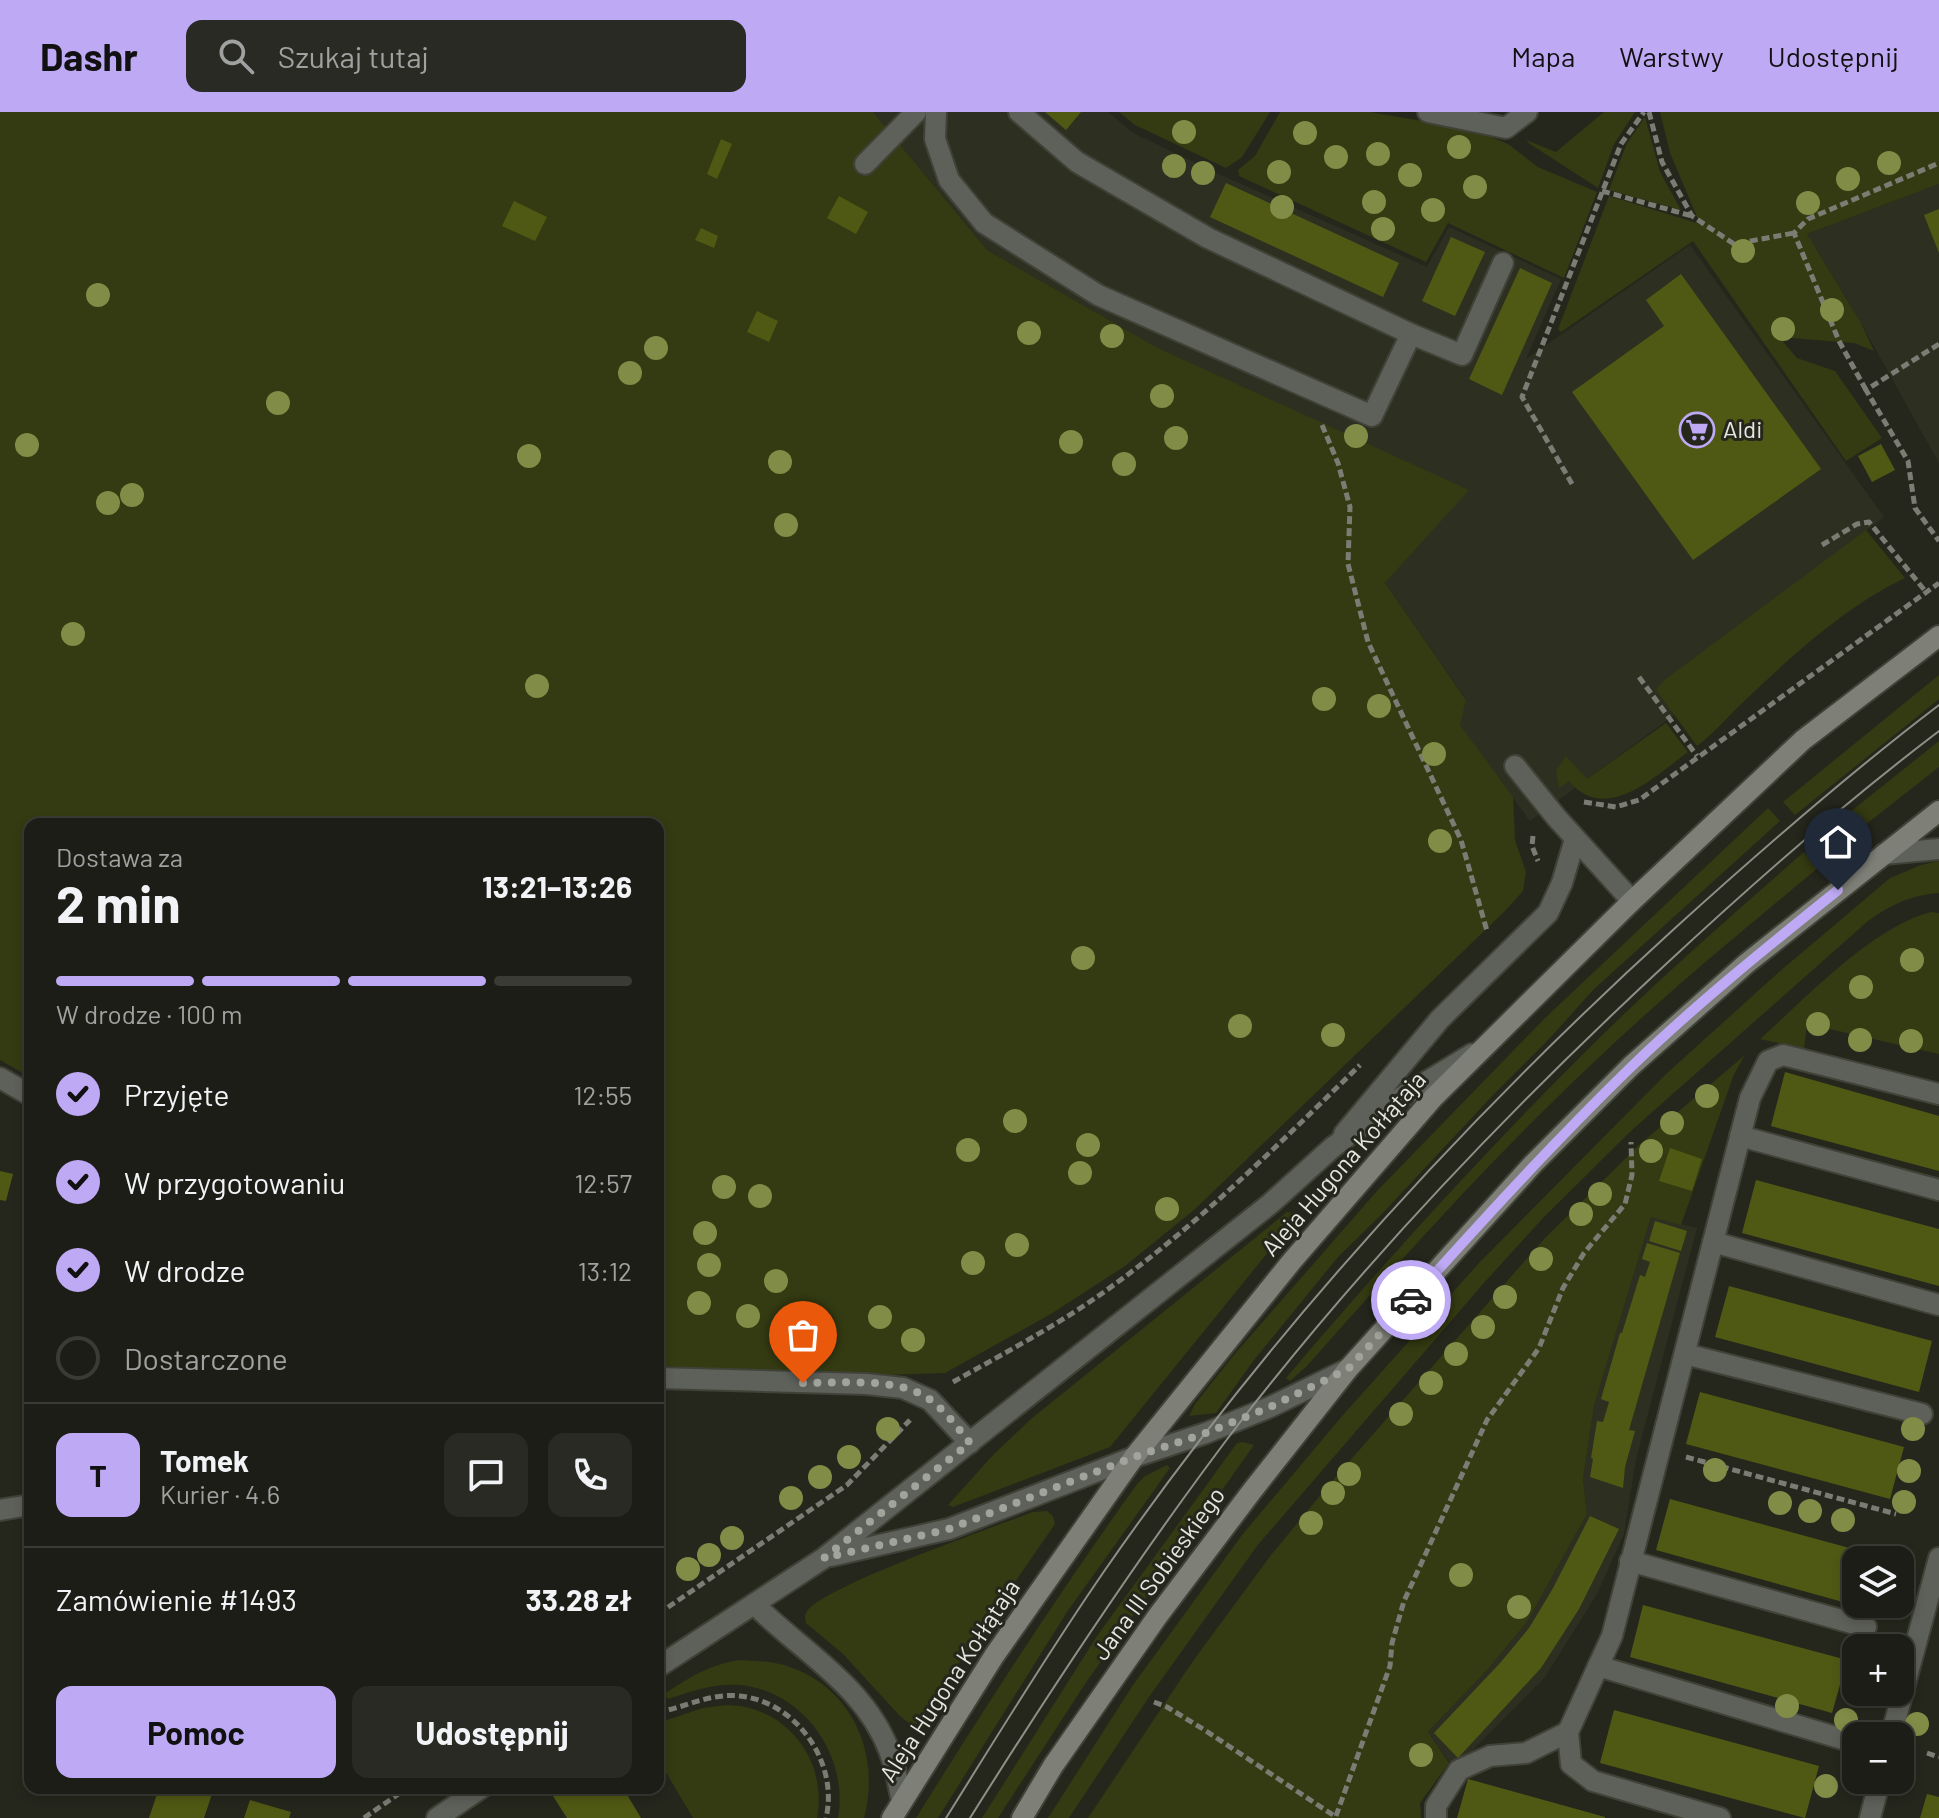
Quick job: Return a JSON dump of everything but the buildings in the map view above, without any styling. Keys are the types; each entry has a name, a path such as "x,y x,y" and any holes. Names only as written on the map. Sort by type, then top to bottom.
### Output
{"main road":[{"name":"Aleja Hugona Kołłątaja","path":"897,1810 994,1656 1134,1457 1292,1261 1433,1098 1632,901 1803,740 1939,636"},
{"path":"1348,1369 1533,1164 1631,1066 1747,963 1939,811"},
{"name":"Jana III Sobieskiego","path":"1022,1818 1053,1766 1157,1617 1348,1369"}],"street":[{"path":"865,164 916,112"},
{"path":"936,112 935,139 949,180 984,223 1098,295 1372,416 1411,334"},
{"path":"1019,112 1077,162 1208,238 1462,355 1503,263"},
{"path":"1428,112 1506,128 1527,112"},
{"path":"1515,766 1575,839 1632,901"},
{"path":"1333,1147 1440,1019 1548,913 1562,883 1575,839"},
{"path":"1884,854 1939,849"},
{"path":"664,1663 824,1558 1270,1204 1333,1147 1400,1098 1486,1045"},
{"path":"1720,1818 1593,1781 1571,1764 1568,1732 1612,1636 1750,1098 1768,1061 1783,1055 1939,1094"},
{"path":"0,1078 24,1092"},
{"path":"1740,1136 1939,1190"},
{"path":"1713,1242 1939,1305"},
{"path":"1685,1354 1922,1414"},
{"path":"824,1558 949,1529 1134,1457 1206,1433 1270,1407 1348,1369"},
{"path":"664,1378 866,1384 903,1388 930,1400 970,1443"},
{"path":"0,1510 24,1506"},
{"path":"1895,1722 1939,1558"},
{"path":"1630,1561 1866,1627"},
{"path":"754,1604 780,1630 844,1681 869,1711 890,1751 897,1810"},
{"path":"1598,1666 1842,1739"},
{"path":"1436,1818 1436,1806 1459,1770 1490,1756 1526,1753 1568,1732"},
{"path":"437,1818 472,1794"},
{"path":"1870,1818 1876,1794"}],"path":[{"path":"1572,484 1522,397 1621,144 1647,112"},
{"path":"1647,112 1662,162 1692,216"},
{"path":"1602,191 1692,216 1734,244 1794,233 1808,219 1939,163"},
{"path":"1794,233 1839,341 1908,461 1915,508 1939,541"},
{"path":"1866,390 1939,344"},
{"path":"1306,387 1338,463 1350,507 1348,564 1368,642 1461,840 1490,940"},
{"path":"1822,545 1857,524 1869,522 1926,592"},
{"path":"1575,804 1588,803 1609,808 1632,804 1939,583"},
{"path":"1639,677 1697,756"},
{"path":"1537,830 1532,843 1538,871"},
{"path":"945,1386 1076,1311 1141,1264 1210,1207 1370,1055"},
{"path":"1154,1702 1191,1722 1336,1817 1390,1666 1392,1643 1404,1601 1487,1420 1539,1348 1563,1288 1584,1253 1625,1204 1632,1175 1631,1142"},
{"path":"664,1610 847,1485 916,1413"},
{"path":"1658,1449 1896,1514"},
{"path":"664,1708 668,1710 708,1698 742,1696 779,1711 805,1733 821,1760 827,1780 826,1818"},
{"path":"1927,1753 1939,1757"},
{"path":"364,1818 398,1794"}],"shaded area":[{"path":"873,112 1108,112 1133,133 1427,267 1449,227 1561,279 1526,359 1690,245 1884,517 1663,686 1678,712 1530,821 1459,725 1466,699 1385,583 1468,490 1156,347 987,250"},
{"path":"1939,184 1939,463 1807,234"},
{"path":"1651,1217 1697,1228 1636,1459 1624,1534 1597,1594 1545,1677 1454,1769 1428,1732 1488,1669 1527,1622 1587,1514 1583,1479 1594,1406"}],"green space":[{"path":"0,112 873,112 987,250 1156,347 1469,490 1385,583 1466,700 1460,725 1513,797 1515,840 1526,872 1523,891 1194,1210 1125,1266 1051,1314 945,1373 732,1372 664,1366 664,818 24,818 24,1074 0,1060"},
{"path":"1119,112 1270,112 1242,157 1226,168 1135,125"},
{"path":"1280,112 1370,112 1474,130 1508,144 1538,167 1597,192 1564,278 1448,223 1426,262 1239,176 1238,170 1255,156"},
{"path":"1604,112 1635,112 1614,144 1598,188 1526,140 1556,152"},
{"path":"1660,112 1939,112 1939,184 1807,234 1861,323 1874,351 1854,343 1779,337 1797,358 1835,371 1882,438 1846,461 1693,241 1561,332 1558,329 1609,196 1700,224 1670,153"},
{"path":"1645,117 1660,172 1681,210 1609,190 1627,143"},
{"path":"1866,530 1905,578 1838,619 1776,671 1697,746 1656,690 1663,681"},
{"path":"1939,675 1939,699 1795,815 1783,802"},
{"path":"1666,723 1688,752 1646,783 1630,792 1599,798 1583,793 1569,781 1559,788 1556,771 1566,756 1587,779"},
{"path":"1939,741 1939,767 1823,858 1810,844"},
{"path":"1768,808 1780,821 1593,990 1338,1257 1254,1360 1216,1413 1189,1416 1233,1356 1377,1191 1545,1018"},
{"path":"1804,852 1818,868 1592,1064 1482,1174 1307,1366 1290,1381 1286,1378 1430,1214 1543,1095 1663,978"},
{"path":"1939,861 1939,893 1901,902 1868,921 1632,1130 1544,1217 1257,1546 1149,1697 1069,1818 1048,1818 1133,1685 1242,1535 1343,1415 1479,1263 1666,1074 1779,972 1890,878"},
{"path":"1931,912 1939,913 1939,1054 1807,1024 1804,1049 1760,1039 1863,948 1886,932"},
{"path":"1745,1055 1734,1074 1681,1225 1651,1217 1594,1406 1583,1479 1587,1514 1527,1622 1488,1669 1428,1732 1449,1763 1420,1803 1421,1818 1088,1818 1193,1661 1271,1555 1333,1480 1544,1239 1639,1145"},
{"path":"1287,1212 1293,1213 1295,1219 1110,1447 953,1507 948,1505 1031,1419"},
{"path":"1237,1443 1254,1445 1087,1681 998,1818 982,1818 1097,1636"},
{"path":"1167,1465 1170,1468 1067,1612 938,1818 916,1818 1024,1649 1137,1484 1145,1476"},
{"path":"1047,1511 1053,1516 1055,1524 917,1724 909,1723 900,1716 843,1654 806,1623 807,1611 844,1587 984,1530 1033,1512"},
{"path":"740,1660 772,1662 790,1667 812,1677 831,1691 846,1708 865,1748 868,1794 864,1818 838,1818 840,1795 829,1751 802,1714 784,1700 763,1690 740,1685 712,1686 668,1699 664,1694 709,1668"},
{"path":"727,1705 748,1708 768,1715 784,1726 809,1757 816,1776 819,1797 817,1818 693,1818 664,1769 664,1721 703,1708"}],"tram line":[{"path":"946,1818 1064,1631 1168,1483 1233,1398 1372,1233 1519,1077 1674,929 1804,814 1939,705"},
{"path":"970,1818 1102,1614 1207,1466 1292,1357 1393,1239 1553,1072 1665,965 1799,845 1939,731"}],"way so far":[{"path":"803,1383 886,1385 913,1390 930,1400 970,1443 824,1558 949,1529 1270,1407 1348,1369 1411,1300"}],"place":[{"name":"Aldi","path":"1697,430"}],"route":[{"path":"1411,1300 1533,1164 1631,1066 1747,963 1838,890"}]}
